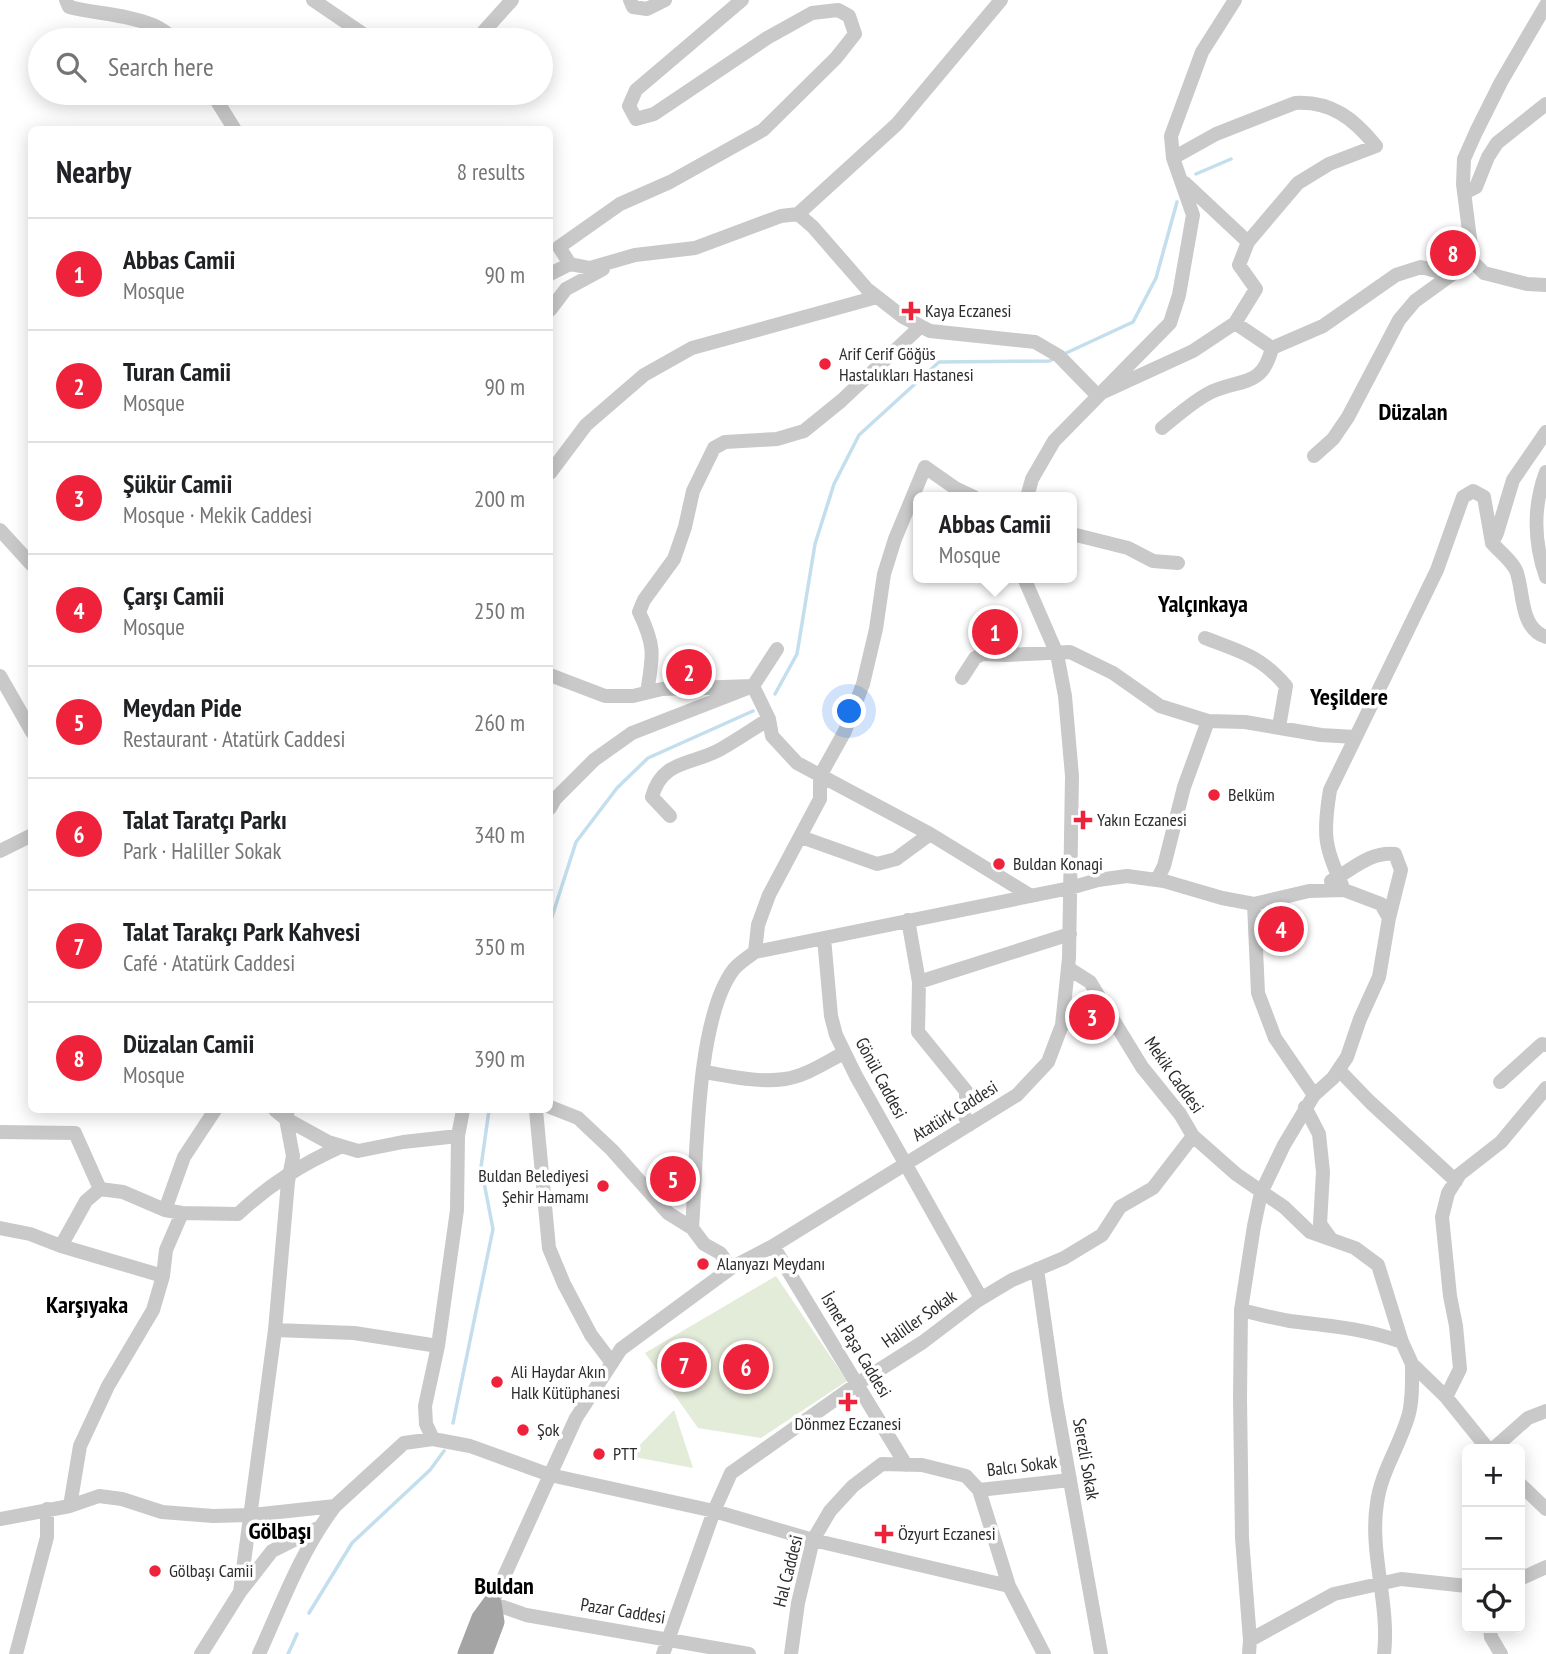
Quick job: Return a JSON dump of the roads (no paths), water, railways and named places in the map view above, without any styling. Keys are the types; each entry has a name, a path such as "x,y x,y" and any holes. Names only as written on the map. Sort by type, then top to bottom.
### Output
{"main road":[{"path":"467,1654 481,1618 492,1603"},
{"path":"483,1654 495,1622 492,1603"}],"street":[{"path":"66,0 69,7 124,17 158,28"},
{"path":"313,0 354,28"},
{"path":"487,28 512,0"},
{"path":"630,0 633,7 647,9 665,0"},
{"path":"570,264 559,247 620,204 670,183 763,130 836,58 855,34 849,16 838,10 812,13 767,38 654,114 636,118 629,106 636,90 742,0"},
{"path":"553,272 570,264 590,268 635,255 695,248 781,216 798,214 897,124 1001,0"},
{"path":"1028,492 1032,479 1054,441 1170,323 1179,295 1194,215 1173,158 1171,136 1202,52 1234,0"},
{"path":"1546,5 1501,82 1464,159 1464,193 1473,262 1484,273 1527,284 1546,285"},
{"path":"1097,395 1193,351 1235,323 1256,289 1239,265 1248,242 1298,183 1329,164 1376,146 1351,118 1333,109 1307,102 1295,103 1216,134 1173,158"},
{"path":"1464,193 1476,187 1497,143 1546,104"},
{"path":"219,105 233,126"},
{"path":"1181,180 1248,242"},
{"path":"798,214 813,227 867,289 903,317 930,331 1035,342 1059,356 1097,395"},
{"path":"553,306 566,289 622,259"},
{"path":"1314,456 1333,439 1348,417 1399,320 1415,301 1473,262"},
{"path":"1272,348 1323,326 1396,275 1420,267 1451,275"},
{"path":"553,469 586,425 644,375 692,348 877,297"},
{"path":"1235,323 1272,348"},
{"path":"647,692 653,654 651,636 639,612 644,600 674,559 693,491 714,448 725,442 777,439 804,431 841,401 921,326"},
{"path":"1162,428 1212,391 1251,379 1263,372 1268,365 1272,348"},
{"path":"1492,543 1513,480 1546,432"},
{"path":"915,492 925,467 963,492"},
{"path":"1546,472 1540,487 1535,522 1546,577"},
{"path":"1389,918 1381,904 1341,884 1326,849 1324,825 1330,790 1437,570 1463,497 1473,491 1484,497 1492,543 1517,570 1526,618 1541,636 1546,637"},
{"path":"755,952 758,925 769,895 820,799 820,776 845,731 863,684 876,629 884,574 913,496"},
{"path":"0,530 28,561"},
{"path":"1077,535 1128,548 1153,561 1178,563"},
{"name":"Atatürk Caddesi","path":"492,1603 576,1418 621,1349 731,1268 774,1246 1017,1095 1048,1062 1062,1025 1068,968 1072,776 1065,696 1057,654 1026,583"},
{"path":"1205,638 1253,657 1271,668 1279,677 1286,686 1279,727"},
{"path":"553,803 594,760 632,733 753,686 777,649"},
{"path":"962,678 975,657 982,654 1070,652 1114,673 1160,706 1208,721 1245,722 1321,735 1355,737"},
{"path":"0,676 28,725"},
{"path":"553,676 605,696 633,696 662,689 753,686"},
{"path":"753,686 769,719 772,736 797,763 930,834 1031,896"},
{"path":"670,816 652,797 656,782 677,764 719,751 769,719"},
{"path":"1157,880 1164,866 1184,787 1208,721"},
{"path":"801,837 877,864 896,859 930,834"},
{"path":"0,852 28,837"},
{"path":"692,1228 708,1031 734,968 755,952 1031,896 1070,893 1098,880 1127,876 1157,880 1254,904 1341,884 1358,864 1383,853 1395,854 1401,870 1379,977 1360,1018 1347,1057 1339,1070 1310,1101 1261,1193 1241,1310 1242,1538 1250,1647 1334,1594 1401,1579 1462,1585"},
{"path":"1254,904 1258,993 1275,1038 1310,1101 1319,1135 1323,1172 1320,1224 1332,1240"},
{"path":"908,920 919,982 918,1031 967,1091 961,1109 969,1125"},
{"path":"919,982 1070,934"},
{"name":"Gönül Caddesi","path":"824,937 831,1016 836,1035 981,1298"},
{"name":"Mekik Caddesi","path":"1068,968 1090,982 1143,1067 1180,1114 1193,1136 1261,1193 1284,1207 1310,1232 1355,1248 1378,1265 1402,1342 1412,1364"},
{"path":"1500,1082 1528,1055 1542,1044 1546,1045"},
{"path":"704,1072 758,1080 786,1079 844,1053"},
{"path":"1339,1070 1456,1181"},
{"path":"1446,1397 1460,1369 1442,1217 1448,1193 1460,1174 1501,1142 1546,1088"},
{"path":"553,1108 578,1118 612,1150 668,1213 692,1228 704,1244 720,1253 731,1268"},
{"path":"165,1210 184,1157 213,1113"},
{"path":"283,1113 328,1142 358,1151 403,1142 458,1136"},
{"path":"240,1592 275,1331 293,1156 283,1113"},
{"path":"433,1439 426,1424 425,1406 438,1346 457,1210 458,1136 462,1113"},
{"path":"536,1113 549,1248 564,1284 591,1335 612,1363"},
{"path":"0,1132 75,1133 100,1189"},
{"name":"Haliller Sokak","path":"663,1654 714,1511 731,1473 857,1384 923,1342 981,1298 1012,1280 1064,1258 1102,1235 1120,1207 1153,1188 1193,1136"},
{"path":"61,1246 86,1201 100,1189 123,1192 165,1210 238,1214 265,1189 308,1162 342,1146"},
{"path":"69,1506 80,1446 107,1386 153,1310 163,1276 166,1250 182,1213"},
{"path":"0,1228 30,1234 61,1246 163,1276"},
{"name":"İsmet Paşa Caddesi","path":"774,1246 906,1465"},
{"name":"Serezli Sokak","path":"1037,1269 1101,1654"},
{"path":"1241,1310 1289,1321 1332,1324 1402,1342"},
{"path":"275,1331 354,1333 438,1346"},
{"path":"1412,1364 1446,1397 1486,1444"},
{"path":"1384,1654 1382,1583 1376,1542 1377,1505 1383,1476 1409,1414 1412,1364"},
{"path":"1496,1444 1528,1418 1546,1411"},
{"path":"259,1654 293,1576 318,1528 335,1506 404,1444 433,1439 470,1446 550,1475 714,1511 813,1540 1009,1586"},
{"name":"Hal Caddesi","path":"791,1654 813,1540 830,1511 853,1486 882,1464 922,1465 966,1476 979,1490"},
{"name":"Balcı Sokak","path":"979,1490 1070,1480"},
{"path":"1525,1489 1546,1510"},
{"path":"979,1490 1009,1586 1044,1654"},
{"path":"0,1519 69,1506 99,1496 122,1499 162,1511 213,1516 251,1515 335,1506"},
{"path":"16,1654 47,1537 47,1509"},
{"path":"201,1654 240,1592 272,1551 318,1528"},
{"path":"1525,1577 1546,1567"},
{"name":"Pazar Caddesi","path":"492,1603 526,1615 670,1638 749,1654"},
{"path":"1491,1633 1501,1654"}],"waterway":[{"path":"1196,174 1231,159"},
{"path":"1064,354 1133,322 1156,278 1177,202"},
{"path":"775,694 797,654 815,544 834,484 859,435 939,362 1054,359"},
{"path":"553,914 576,842 617,788 648,758 753,711"},
{"path":"453,1423 493,1229 481,1167 489,1113"},
{"path":"309,1613 352,1543 430,1470 444,1451"},
{"path":"288,1654 297,1634"}],"place":[{"name":"Düzalan Camii","path":"1453,253"},
{"name":"Kaya Eczanesi","path":"911,311"},
{"name":"Arif Cerif Göğüs Hastalıkları Hastanesi","path":"825,364"},
{"name":"Abbas Camii","path":"995,632"},
{"name":"Turan Camii","path":"689,672"},
{"name":"Belküm","path":"1214,795"},
{"name":"Yakın Eczanesi","path":"1083,820"},
{"name":"Buldan Konagi","path":"999,864"},
{"name":"Çarşı Camii","path":"1281,929"},
{"name":"Şükür Camii","path":"1092,1017"},
{"name":"Meydan Pide","path":"673,1179"},
{"name":"Buldan Belediyesi Şehir Hamamı","path":"603,1186"},
{"name":"Alanyazı Meydanı","path":"703,1264"},
{"name":"Talat Tarakçı Park Kahvesi","path":"684,1365"},
{"name":"Talat Taratçı Parkı","path":"746,1367"},
{"name":"Ali Haydar Akın Halk Kütüphanesi","path":"497,1382"},
{"name":"Dönmez Eczanesi","path":"848,1402"},
{"name":"Şok","path":"523,1430"},
{"name":"PTT","path":"599,1454"},
{"name":"Özyurt Eczanesi","path":"884,1534"},
{"name":"Gölbaşı Camii","path":"155,1571"}],"district":[{"name":"Düzalan","path":"1413,412"},
{"name":"Yalçınkaya","path":"1203,604"},
{"name":"Yeşildere","path":"1349,697"},
{"name":"Karşıyaka","path":"87,1305"},
{"name":"Gölbaşı","path":"280,1531"},
{"name":"Buldan","path":"504,1586"}]}
